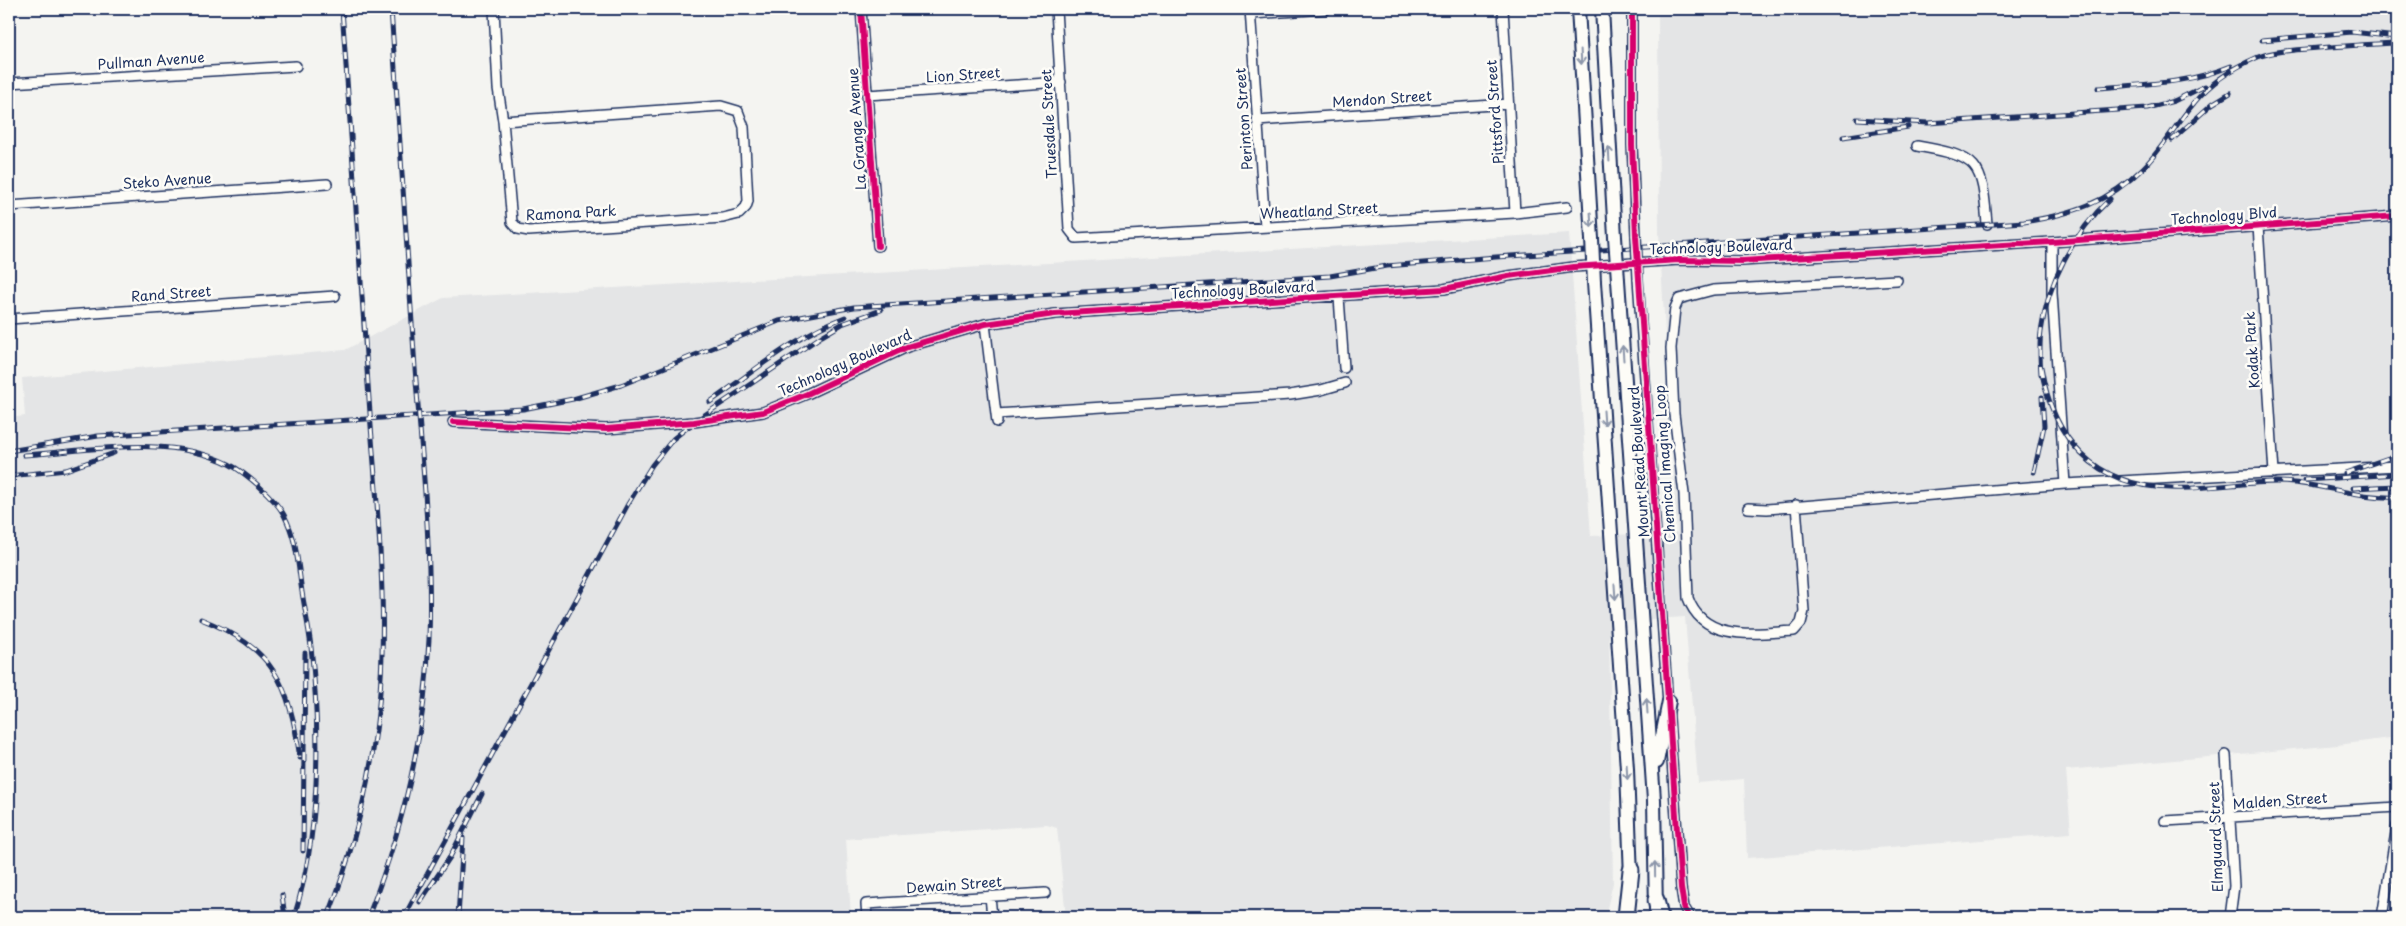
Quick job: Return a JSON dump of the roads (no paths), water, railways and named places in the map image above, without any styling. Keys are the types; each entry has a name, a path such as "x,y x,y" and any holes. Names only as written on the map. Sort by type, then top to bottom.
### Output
{"highway":[{"path":"1626,917 1631,870"},
{"path":"1656,900 1658,917"}],"main road":[{"path":"1578,9 1594,282 1627,769 1632,917"},
{"name":"Mount Read Boulevard","path":"1602,9 1615,237 1654,800 1656,900"},
{"path":"1654,800 1658,749 1669,701"}],"street":[{"path":"494,9 498,88 503,120"},
{"name":"La Grange Avenue","path":"861,9 878,246"},
{"name":"Truesdale Street","path":"1056,9 1069,229 1073,236"},
{"path":"1251,11 1326,9"},
{"name":"Pittsford Street","path":"1502,9 1516,213"},
{"name":"Mount Read Boulevard","path":"1632,9 1632,145 1638,278 1681,888 1688,914"},
{"name":"Perinton Street","path":"1251,11 1265,228"},
{"name":"Pullman Avenue","path":"9,84 296,66"},
{"name":"Lion Street","path":"867,95 1061,82"},
{"name":"Mendon Street","path":"1257,121 1508,104"},
{"name":"Ramona Park","path":"721,106 733,108 741,115 744,126 749,190 746,207 739,214 723,218 523,231 514,226 510,218 503,120 721,106"},
{"path":"1917,146 1954,153 1973,163 1984,183 1987,224"},
{"name":"Steko Avenue","path":"9,206 327,184"},
{"name":"Wheatland Street","path":"1073,236 1083,239 1516,213 1567,207"},
{"name":"Technology Blvd","path":"2052,242 2397,216"},
{"name":"Kodak Park","path":"2258,226 2274,473"},
{"path":"2052,242 2052,293 2065,484"},
{"name":"Technology Boulevard","path":"453,422 606,429 694,422 763,412 807,394 906,347 985,324 1055,314 1444,289 1508,276 1574,267 1678,260 1742,261 2052,242"},
{"name":"Chemical Imaging Loop","path":"1796,505 1804,611 1802,623 1794,631 1737,635 1711,625 1699,616 1692,609 1688,598 1684,494 1673,406 1671,348 1674,308 1679,298 1713,290 1897,280"},
{"name":"Rand Street","path":"9,319 335,296"},
{"path":"1340,297 1344,368"},
{"path":"985,324 996,418 1290,395 1322,390 1345,383"},
{"path":"1748,508 1767,509 1796,505 2065,484 2397,466"},
{"name":"Elmguard Street","path":"2226,754 2234,886 2230,917"},
{"name":"Malden Street","path":"2165,821 2397,807"},
{"path":"2382,917 2397,826"},
{"name":"Dewain Street","path":"866,917 866,904 1045,893"},
{"path":"990,896 992,917"}],"railway":[{"path":"328,917 343,875 366,788 374,744 382,658 379,528 342,9"},
{"path":"368,917 392,850 402,815 417,746 427,675 430,605 426,504 391,9"},
{"path":"2262,40 2352,32 2397,37"},
{"path":"9,451 98,436 523,409 573,399 621,385 779,321 854,307 1330,276 1387,266 1496,257 2024,222 2073,211 2102,198 2130,180 2150,161 2200,96 2223,76 2249,61 2265,55 2288,51 2397,43"},
{"path":"2098,88 2182,80 2231,66"},
{"path":"1857,119 1928,123 2147,108 2174,101 2205,86"},
{"path":"2172,140 2212,104 2230,93"},
{"path":"1843,137 1908,127"},
{"path":"2041,374 2041,332 2044,314 2056,278 2074,243 2097,212 2110,199"},
{"path":"404,917 628,504 652,465 673,439 694,422 842,324 881,310"},
{"path":"710,402 792,344 845,317"},
{"path":"2041,367 2047,393 2067,437 2082,454 2099,468 2120,479 2144,485 2171,488 2198,488 2277,482 2307,485 2367,496 2397,497"},
{"path":"2034,472 2044,426 2042,397"},
{"path":"24,455 101,448 155,447 181,449 206,455 229,464 260,486 280,508 292,534 298,562 311,647 316,714 316,784 313,818 303,885 294,917"},
{"path":"9,476 66,470 114,453"},
{"path":"2345,473 2397,455"},
{"path":"2305,480 2397,474"},
{"path":"2353,488 2397,486"},
{"path":"201,619 226,630 246,642 262,656 274,671 290,709 300,758"},
{"path":"303,851 305,653"},
{"path":"420,902 450,857 482,794"},
{"path":"458,917 463,838"},
{"path":"282,895 285,917"}]}
